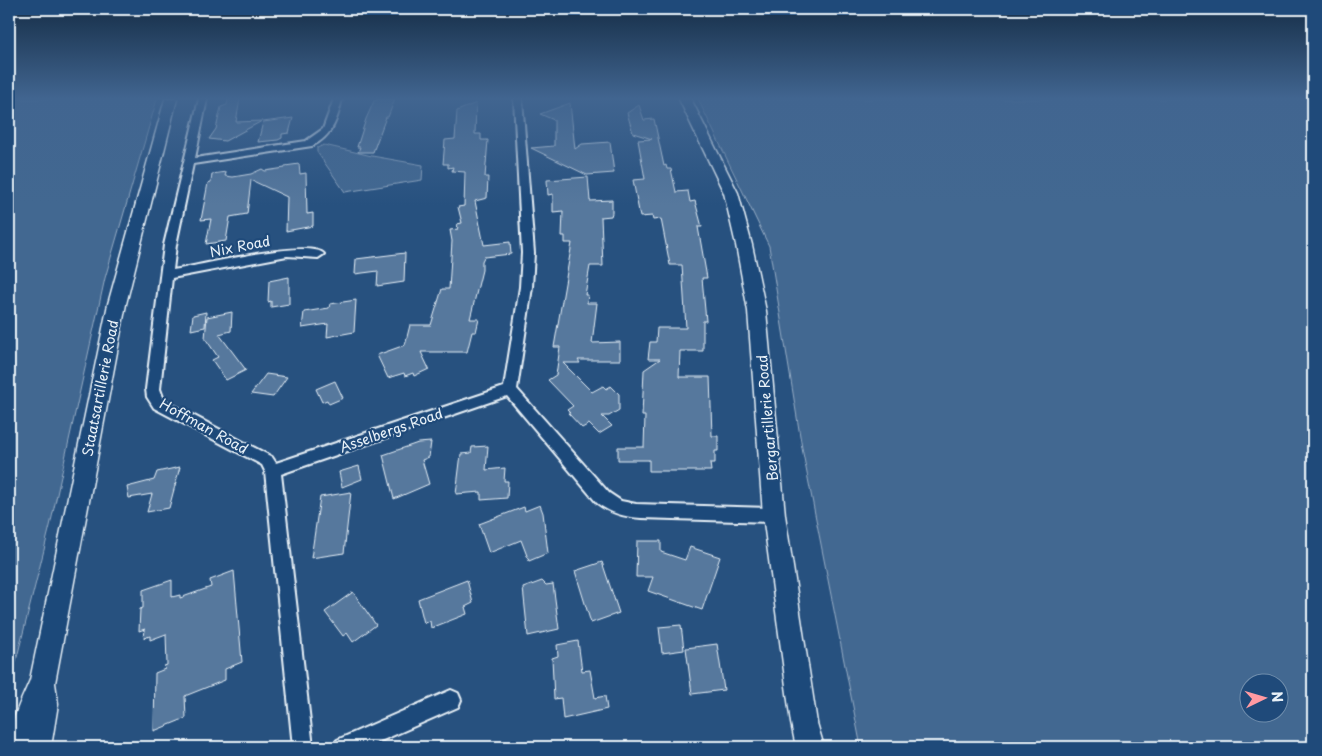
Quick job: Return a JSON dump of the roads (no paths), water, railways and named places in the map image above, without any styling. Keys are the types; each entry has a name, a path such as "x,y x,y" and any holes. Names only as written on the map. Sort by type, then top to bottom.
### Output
{"street":[{"name":"Staatsartillerie Road","path":"20,747 29,712 43,680 117,304 162,134"},
{"name":"Hoffman Road","path":"195,134 175,216 170,245 168,275 153,389 159,404 267,461 273,470"},
{"path":"189,162 309,144 323,138 326,134"},
{"path":"520,134 528,253 526,287 510,390 603,498 612,505 624,510 774,516"},
{"name":"Bergartillerie Road","path":"702,134 730,193 744,245 757,311 774,516 804,723 810,747"},
{"name":"Nix Road","path":"168,275 287,252 318,254"},
{"name":"Asselbergs Road","path":"273,470 510,390"},
{"path":"273,470 303,747"},
{"name":"Staatsartillerie Road","path":"37,747 45,704 43,680"},
{"path":"344,747 451,700"}]}
